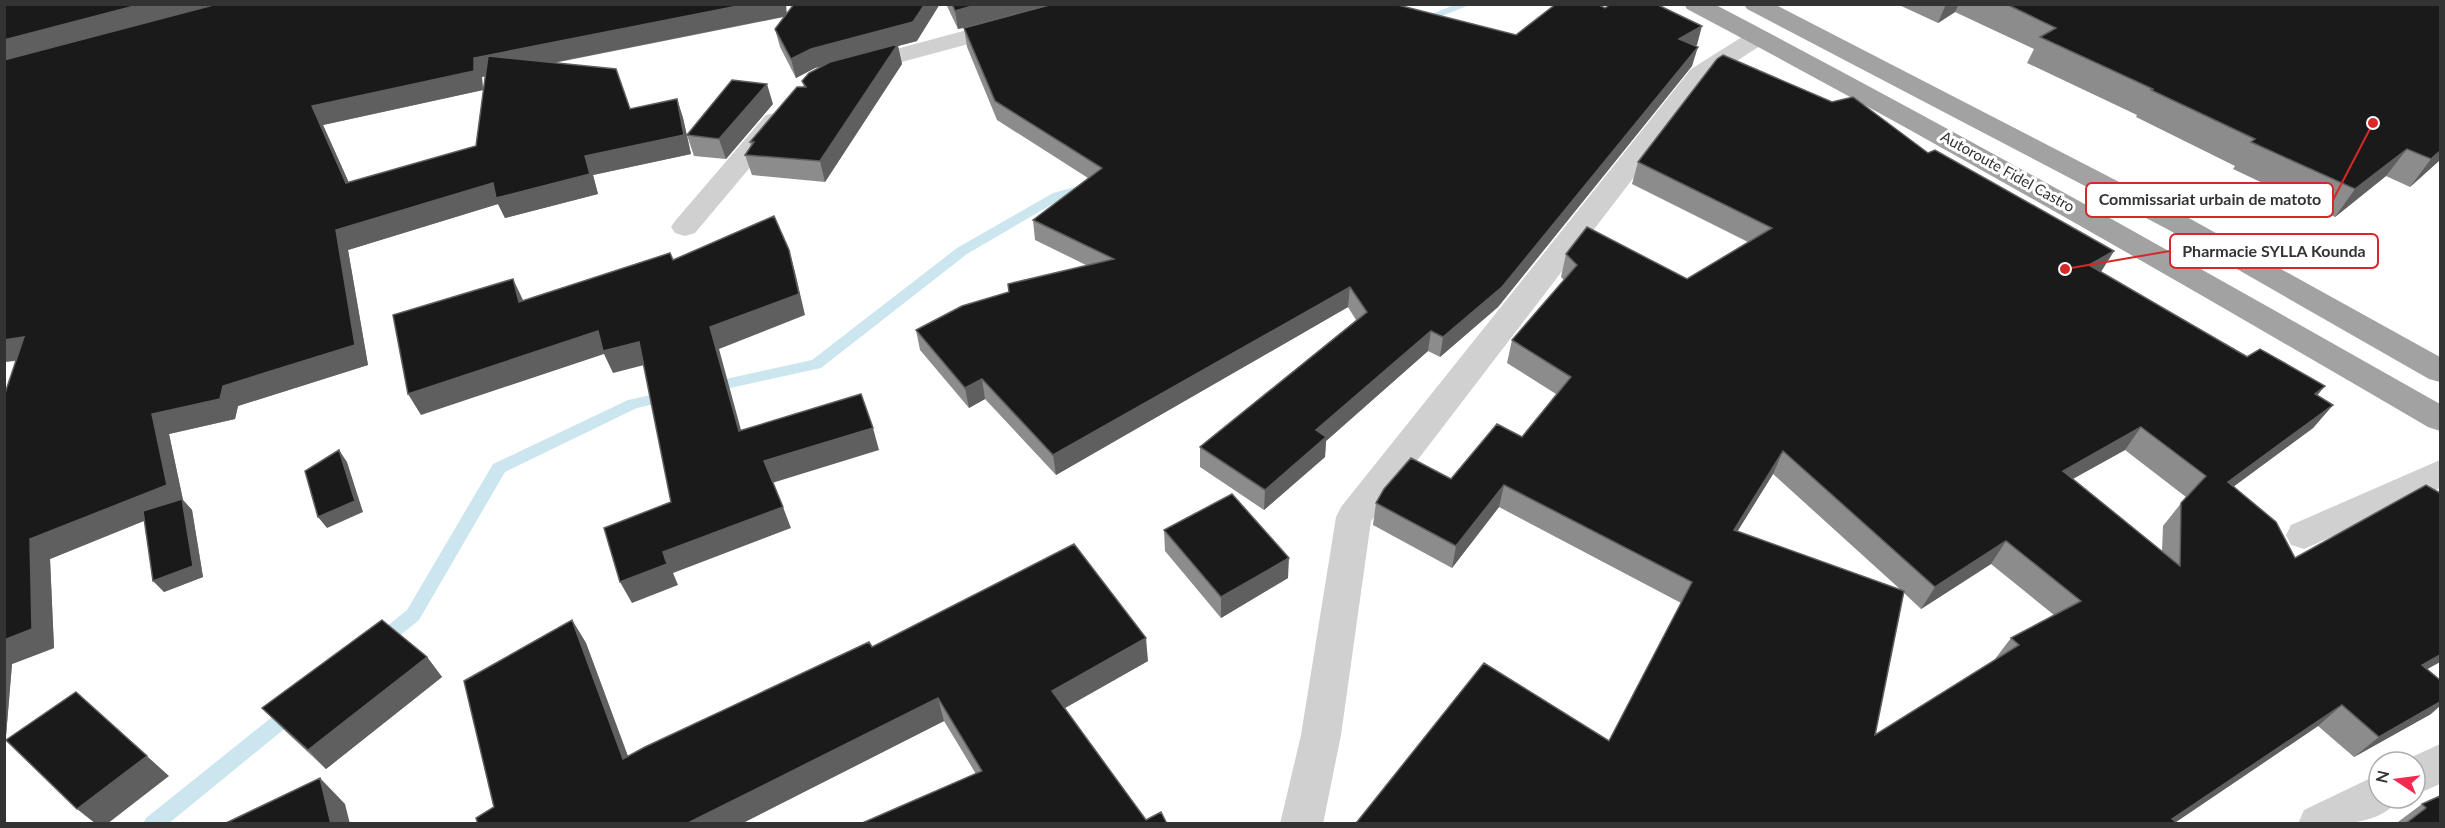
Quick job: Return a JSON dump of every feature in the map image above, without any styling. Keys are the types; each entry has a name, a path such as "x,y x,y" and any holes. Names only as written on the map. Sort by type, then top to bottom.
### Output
{"highway":[{"name":"Autoroute Fidel Castro","path":"1695,4 1939,133 2126,237 2440,419"},
{"name":"Autoroute Fidel Castro","path":"1755,4 2177,223 2440,371"}],"street":[{"path":"836,72 1091,4"},
{"path":"1301,824 1321,735 1354,517 1700,74 1758,37"},
{"path":"685,227 789,104"},
{"path":"2304,536 2440,473"},
{"path":"2319,824 2367,800"}],"building":[{"path":"4,4 142,4 4,40"},
{"path":"217,4 748,4 474,58 474,71 312,106 346,183 476,146 488,56 616,69 630,109 677,99 684,135 585,156 590,174 496,198 493,183 336,230 355,345 223,386 220,399 152,414 167,485 30,539 32,629 4,640 4,396 24,337 4,340 4,60"},
{"path":"794,4 925,4 913,22 811,49 791,59 775,29"},
{"path":"952,4 979,4 955,11"},
{"path":"1053,4 1394,4 1516,35 1556,4 1597,4 1605,8 1611,4 1656,4 1702,26 1679,39 1698,47 1502,287 1443,337 1431,331 1316,430 1326,437 1265,490 1200,447 1367,312 1350,287 1053,455 982,379 965,388 916,330 962,306 1009,292 1008,284 1114,259 1033,220 1102,168 995,101 964,28"},
{"path":"2006,4 2440,4 2440,151 2431,159 2407,149 2355,189 2251,142 2255,139 2040,37 2056,28"},
{"path":"898,44 820,161 745,155 754,142 750,142 797,87 806,87 802,81 809,73 830,62"},
{"path":"1723,55 1832,102 1853,97 1928,153 1935,150 2114,251 2089,265 2247,357 2260,349 2325,386 2315,394 2333,405 2228,482 2276,522 2295,558 2426,485 2440,493 2440,655 2422,665 2440,680 2440,702 2379,737 2342,705 2172,819 2175,821 2173,824 1359,824 1357,822 1484,663 1609,741 1692,582 1504,485 1456,546 1376,503 1384,489 1411,458 1451,479 1497,424 1522,437 1571,377 1512,340 1577,265 1566,254 1587,227 1687,279 1772,228 1638,162 1717,59","holes":["2141,427 2206,476 2181,503 2180,566 2063,471","1783,451 1935,587 2006,541 2081,601 2011,638 2019,645 1875,735 1904,591 1734,530"]},
{"path":"732,80 767,84 719,139 687,135"},
{"path":"774,216 789,250 799,294 710,327 739,431 861,394 873,428 764,461 783,507 663,552 667,564 620,582 604,528 671,502 639,342 603,351 598,331 408,394 393,315 513,279 519,302 670,253 673,260"},
{"path":"339,450 355,501 318,517 305,471"},
{"path":"1232,494 1289,558 1221,597 1164,530"},
{"path":"182,499 193,566 153,581 143,511"},
{"path":"1074,544 1146,638 1052,691 1146,820 1161,812 1167,824 860,824 982,771 938,698 686,824 478,824 476,818 494,807 464,681 572,620 623,759 869,642 872,647"},
{"path":"382,620 427,657 308,750 262,708"},
{"path":"76,692 147,756 77,809 6,740"},
{"path":"320,778 331,824 224,824"},
{"path":"2440,796 2440,824 2405,824 2423,810 2427,810 2427,802"}],"waterway":[{"path":"1418,22 1467,4"},
{"path":"708,388 816,364 962,251 1057,196 1089,187"},
{"path":"380,642 413,615 499,468 633,404 669,396"},
{"path":"153,824 293,711"}],"place":[{"name":"Commissariat urbain de matoto","path":"2373,123"},
{"name":"Pharmacie SYLLA Kounda","path":"2065,269"}]}
